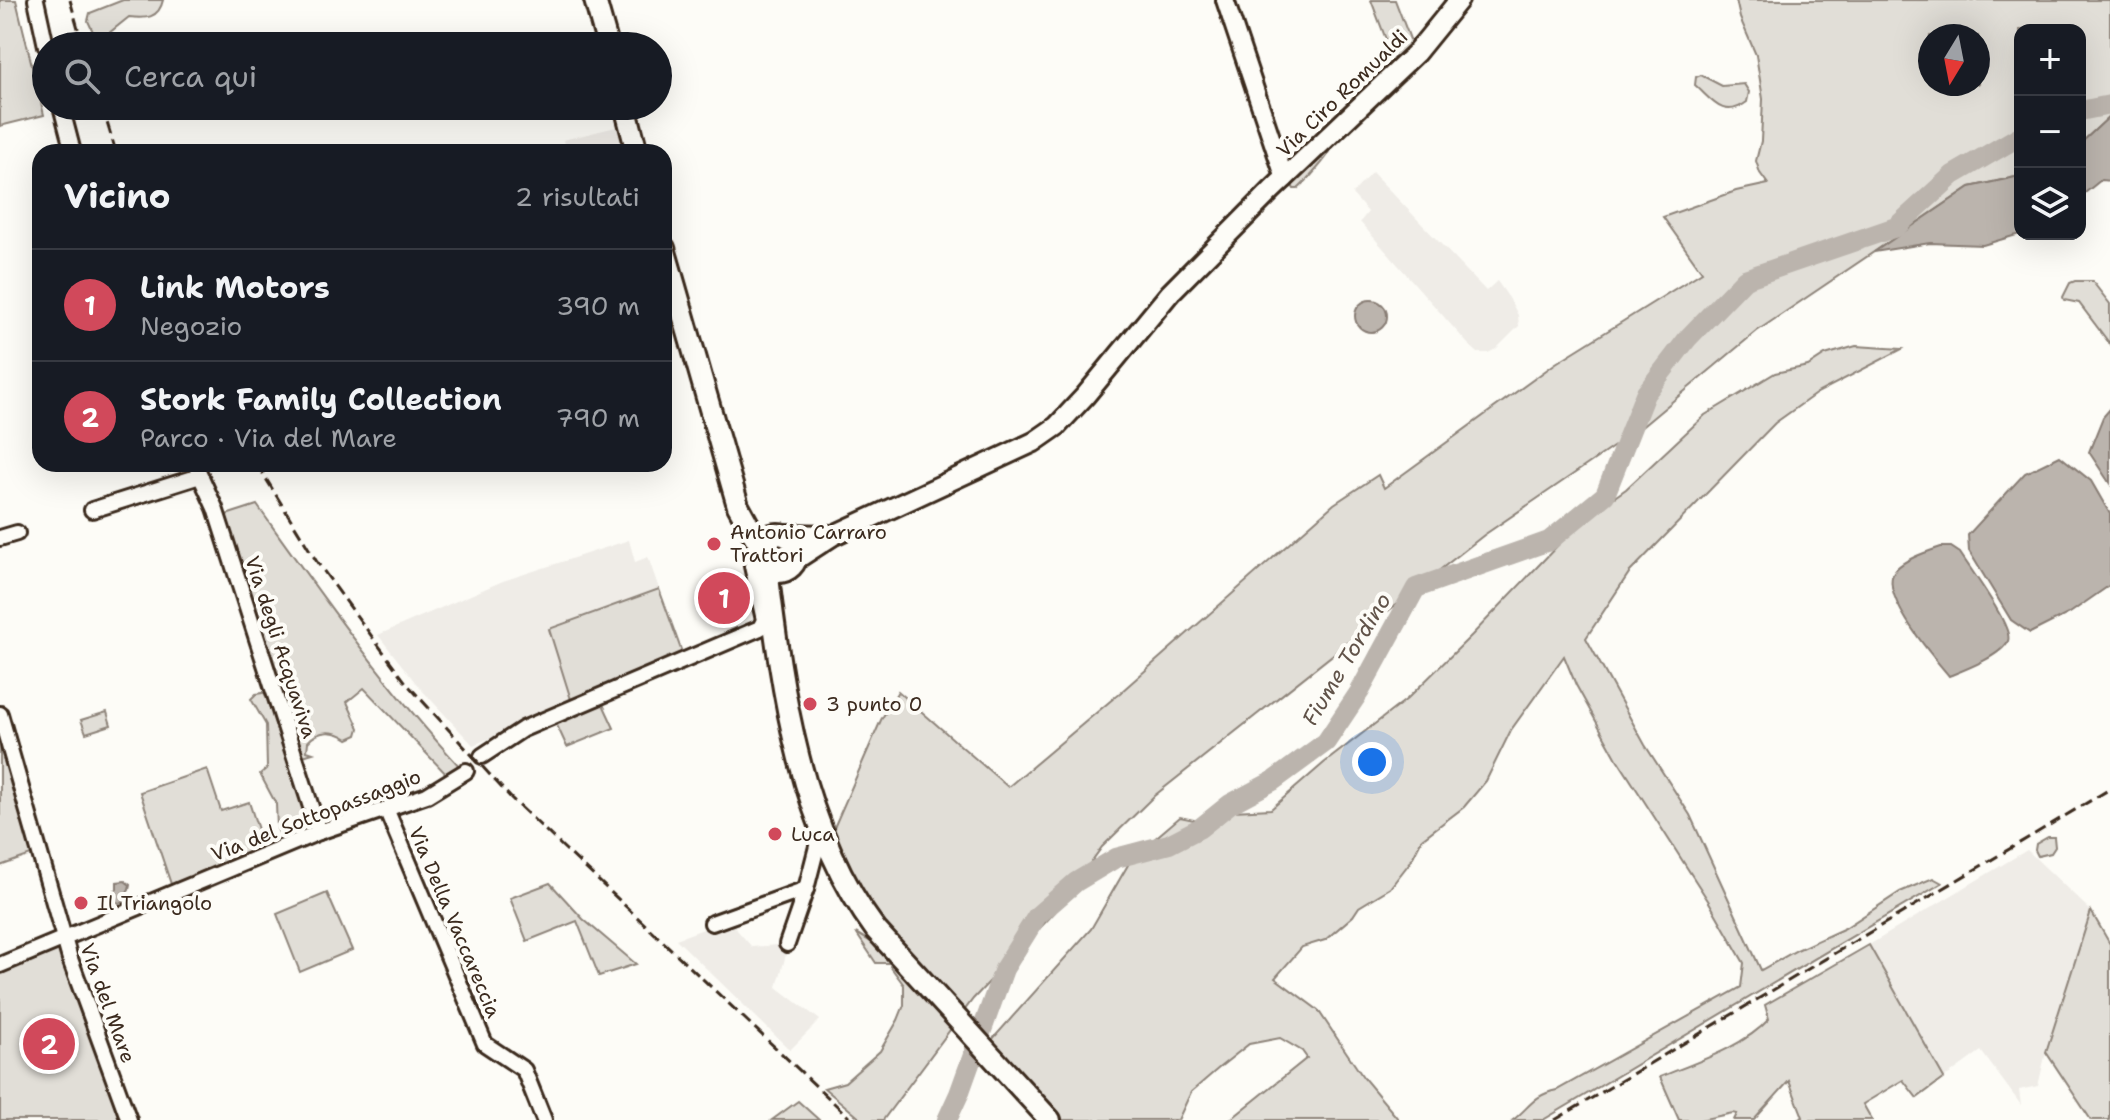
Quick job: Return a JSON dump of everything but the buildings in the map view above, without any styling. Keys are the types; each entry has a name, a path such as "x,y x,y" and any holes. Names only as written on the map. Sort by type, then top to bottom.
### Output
{"main road":[{"path":"595,0 604,32"},
{"name":"Via Ciro Romualdi","path":"795,562 834,535 1034,442 1057,426 1170,293 1416,53 1459,0"},
{"path":"629,120 635,144"},
{"path":"672,276 738,506 762,558 798,753 824,838 861,911 1050,1120"},
{"path":"738,506 796,547 795,562 782,587 773,621"},
{"path":"762,558 767,537 781,534 834,535"},
{"path":"762,558 781,572 795,562"}],"street":[{"path":"36,0 43,32"},
{"path":"1225,0 1285,179"},
{"path":"65,120 71,144"},
{"name":"Via degli Acquaviva","path":"92,510 193,472"},
{"name":"Via degli Acquaviva","path":"199,472 215,508 319,832"},
{"path":"0,538 17,533"},
{"path":"482,756 523,729 760,628 764,620 752,566 762,558"},
{"name":"Via del Mare","path":"0,714 64,940 129,1120"},
{"name":"Via del Sottopassaggio","path":"0,965 319,832 427,795 466,771"},
{"name":"Via Della Vaccareccia","path":"387,811 485,1044 524,1070 544,1120"},
{"path":"787,944 824,838"},
{"path":"712,923 806,889"}],"shaded area":[{"path":"0,0 16,0 32,66 32,118 0,126"},
{"path":"123,0 163,0 155,14 146,18 129,17 110,32 93,32 88,21 90,13"},
{"path":"1371,0 1395,0 1413,47 1395,63"},
{"path":"1736,0 2110,0 2110,116 2086,138 2086,24 2014,24 2014,177 1970,187 1757,331 1638,430 1484,535 1154,796 1102,847 1055,912 973,999 883,1120 862,1120 824,1088 845,1082 880,1051 904,1005 904,985 891,963 876,963 856,933 879,947 897,967 889,930 861,893 845,865 833,830 881,720 898,691 1008,787 1334,504 1378,475 1384,488 1556,363 1702,272 1663,217 1736,191 1768,184 1756,161 1761,141 1763,99 1756,55"},
{"path":"1701,75 1722,86 1744,84 1749,92 1747,102 1731,109 1718,106 1695,85 1696,77"},
{"path":"2110,116 2110,181 2101,180 2086,192 2086,168 2086,138"},
{"path":"620,126 625,144 564,144 563,140"},
{"path":"1329,147 1330,152 1317,169 1298,189 1294,189 1291,184"},
{"path":"1372,172 1486,291 1497,281 1509,298 1518,315 1519,326 1496,349 1478,353 1468,344 1360,222 1368,212 1352,194"},
{"path":"2014,177 2014,236 1983,245 1930,243 1874,252 1970,187"},
{"path":"2092,281 2110,304 2110,344 2079,303 2064,300 2070,283"},
{"path":"1371,300 1382,305 1387,316 1382,327 1371,332 1360,327 1355,316 1360,305"},
{"path":"1856,346 1902,349 1817,393 1775,423 1629,573 1586,638 1645,745 1690,815 1761,970 1845,928 1900,892 1933,878 1942,883 1543,1120 1513,1120 1542,1095 1557,1090 1741,987 1744,963 1709,902 1617,759 1576,685 1564,656 1511,730 1486,781 1464,807 1422,839 1411,861 1390,888 1359,907 1325,940 1302,947 1275,978 1318,1010 1363,1077 1399,1120 1230,1120 1307,1058 1302,1051 1280,1038 1249,1044 1220,1067 1191,1092 1178,1120 1061,1120 990,1042 1091,929 1132,858 1180,817 1218,825 1233,811 1271,809 1324,763 1407,699 1583,519 1626,489 1705,415 1775,373 1808,366 1825,355"},
{"path":"2110,409 2110,484 2089,452 2103,417"},
{"path":"2060,456 2091,481 2110,514 2110,585 2070,613 2030,633 2011,620 1969,551 1968,535 2025,473"},
{"path":"257,505 380,673 461,768 448,776 364,688 347,702 359,728 357,735 348,739 338,734 322,733 308,742 307,751 313,753 303,756 223,516"},
{"path":"778,538 789,542 793,553 789,564 778,568 767,564 763,553 767,542"},
{"path":"629,540 635,562 648,557 659,589 549,628 573,706 473,745 419,687 378,635 503,581"},
{"path":"1941,547 1951,547 1960,553 1998,611 2008,634 2008,641 1998,652 1949,676 1909,624 1893,592 1892,579 1896,569 1906,562"},
{"path":"659,589 684,658 573,706 549,629"},
{"path":"269,692 313,829 283,842 277,828 276,804 260,774 267,768 266,725 251,699 256,694"},
{"path":"602,702 614,728 567,747 555,721"},
{"path":"107,712 111,725 86,733 81,720"},
{"path":"0,742 34,854 0,866"},
{"path":"207,769 221,811 249,802 265,851 173,890 140,792"},
{"path":"2054,837 2055,847 2051,853 2038,856 2036,844"},
{"path":"2027,850 2091,911 2038,1086 2019,1090 2021,1105 1981,1051 1944,1078 1869,945"},
{"path":"125,881 130,885 129,890 124,902 119,903 110,894 117,889 117,882"},
{"path":"550,883 583,919 636,964 599,976 577,921 527,941 510,898"},
{"path":"327,893 352,950 300,972 277,914"},
{"path":"2091,911 2110,944 2110,1120 2091,1120 2046,1052"},
{"path":"731,919 752,947 789,944 777,987 820,1020 790,1050 676,939"},
{"path":"1869,945 1944,1078 1917,1098 1903,1080 1863,1104 1872,1120 1797,1120 1803,1117 1789,1081 1754,1120 1734,1120 1737,1114 1733,1113 1700,1120 1679,1120 1660,1077 1746,1038 1769,1019 1765,1005"},
{"path":"62,946 124,1120 0,1120 0,968"},
{"path":"798,1101 819,1120 772,1120"}],"waterway":[{"name":"Fiume Tordino","path":"2086,110 2110,105"},
{"name":"Fiume Tordino","path":"947,1120 1004,969 1037,916 1076,882 1116,858 1169,844 1200,828 1230,804 1273,781 1326,742 1360,691 1416,588 1549,541 1605,495 1645,394 1688,338 1745,279 1896,227 1953,175 2014,139"}],"railway":[{"path":"70,0 79,32"},
{"path":"106,120 114,144"},
{"path":"262,472 317,562 407,684 511,798 852,1120"},
{"path":"1555,1120 2110,789"}],"place":[{"name":"Antonio Carraro Trattori","path":"714,544"},
{"name":"Link Motors","path":"724,598"},
{"name":"3 punto 0","path":"810,704"},
{"name":"Luca","path":"775,834"},
{"name":"Il Triangolo","path":"81,903"},
{"name":"Stork Family Collection","path":"49,1044"}]}
